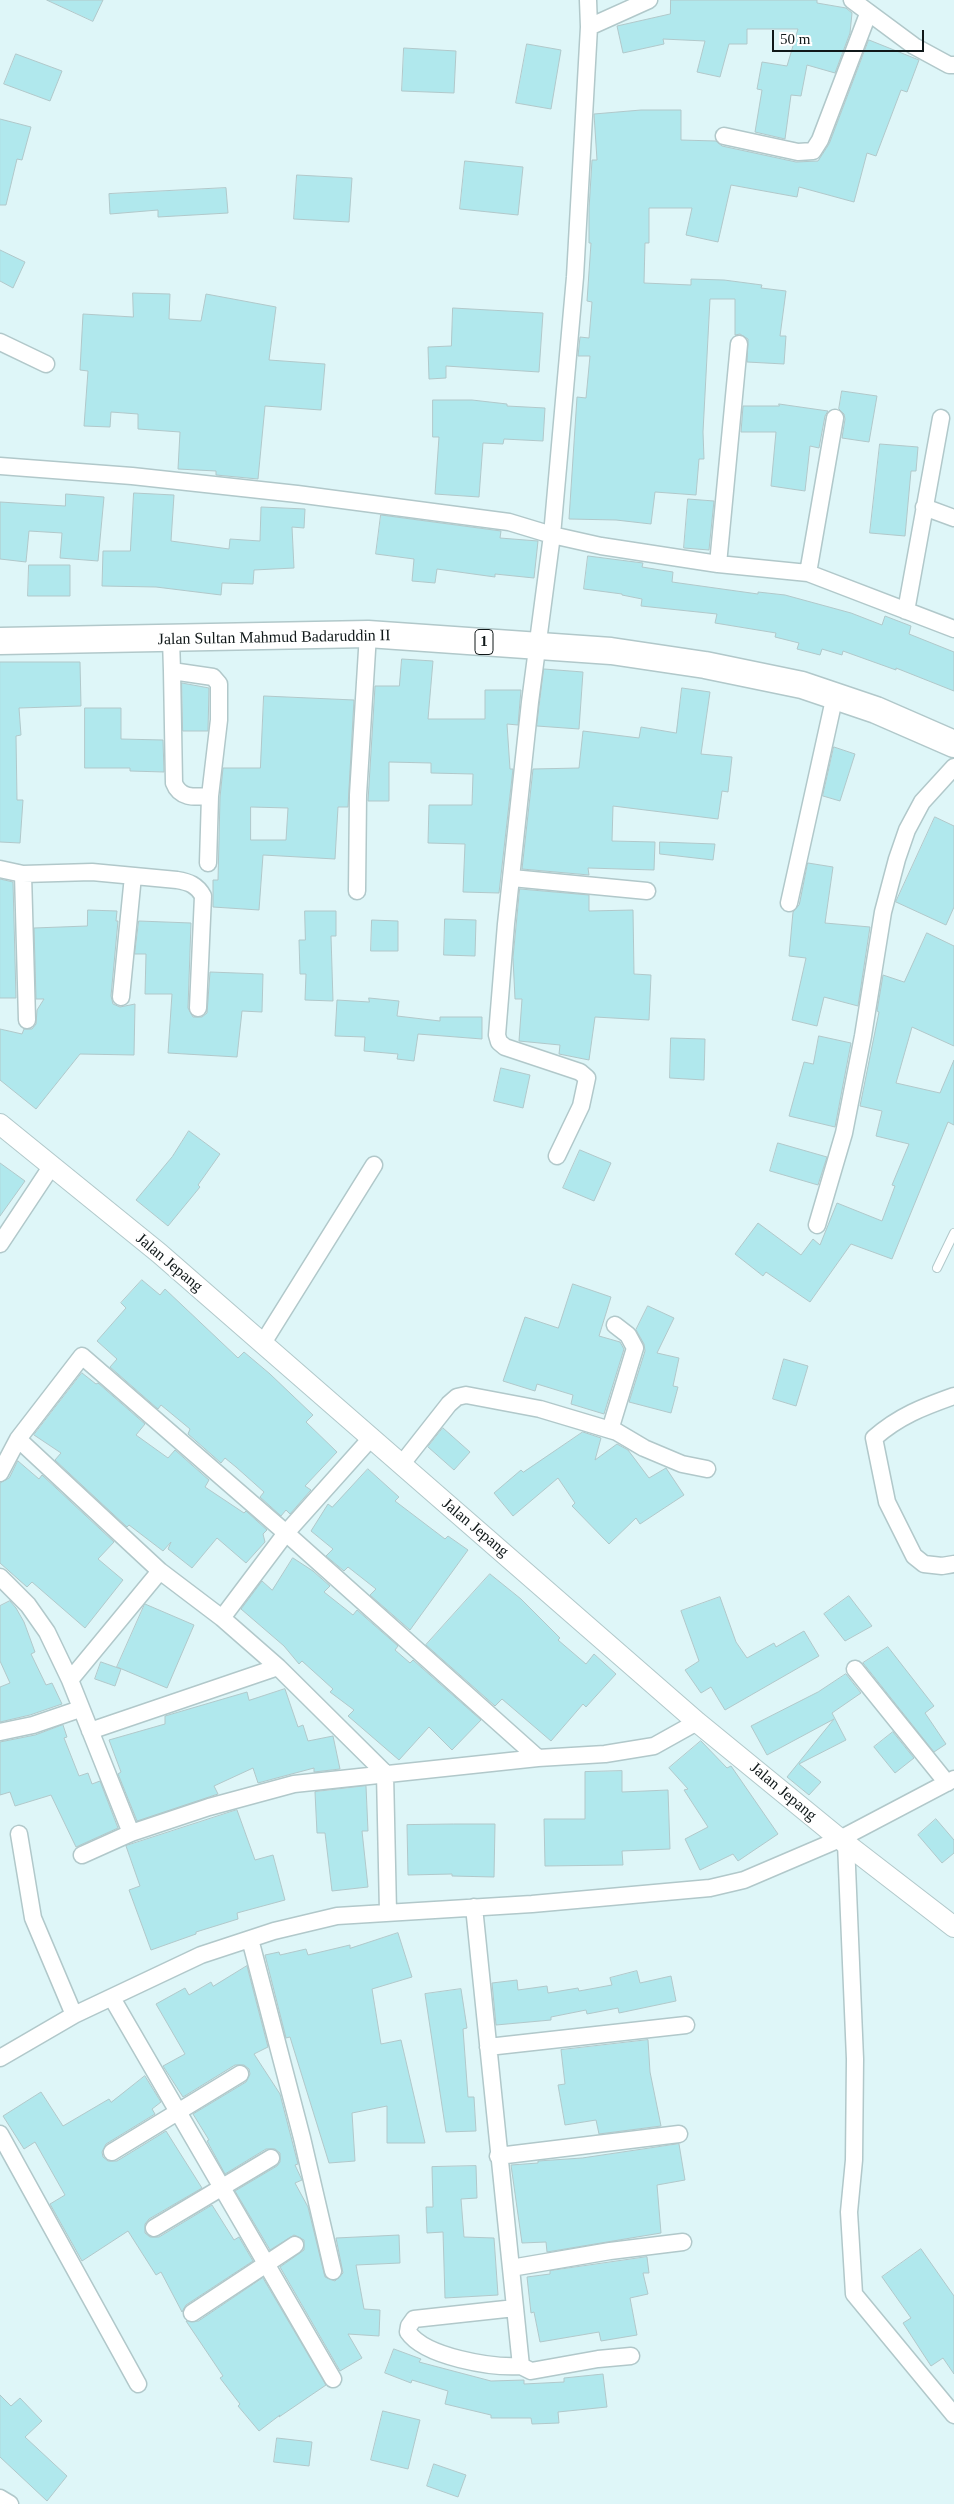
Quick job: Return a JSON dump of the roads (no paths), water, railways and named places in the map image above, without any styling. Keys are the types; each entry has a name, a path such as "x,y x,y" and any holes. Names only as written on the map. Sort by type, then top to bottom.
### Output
{"highway":[{"name":"Jalan Sultan Mahmud Badaruddin II","path":"0,641 368,634 612,651 705,665 802,685 876,710 954,744"}],"street":[{"path":"557,1156 581,1106 587,1078 580,1072 504,1047 499,1042 497,1035 537,646 552,535 575,277 590,27 588,0"},
{"path":"590,27 649,0"},
{"path":"852,0 868,14 914,46 949,65 954,65"},
{"path":"724,136 798,152 813,151 820,140 868,14"},
{"path":"0,342 46,364"},
{"path":"718,564 739,344"},
{"path":"808,573 835,418"},
{"path":"906,610 941,418"},
{"path":"0,466 132,476 297,494 509,522 552,535 601,546 718,564 808,573 954,629"},
{"path":"924,508 954,518"},
{"path":"357,891 358,795 368,634"},
{"path":"171,639 174,783 176,790 181,794 191,797 210,796"},
{"path":"172,672 213,677 219,684 219,720 210,796 208,863"},
{"path":"789,904 835,695"},
{"path":"817,1225 844,1133 865,1027 883,912 897,859 907,830 922,802 954,767"},
{"path":"0,869 23,874 92,872 189,882 199,888 203,896 198,1008"},
{"path":"23,874 28,1020"},
{"path":"121,997 133,876"},
{"path":"512,878 647,891"},
{"name":"Jalan Jepang","path":"0,1124 51,1168 159,1253 372,1437 401,1466 698,1722 843,1841 954,1927"},
{"path":"263,1343 374,1166"},
{"path":"0,1244 51,1168"},
{"path":"610,1430 634,1348 628,1336 614,1325"},
{"path":"0,1474 18,1438 82,1356 286,1533 538,1758"},
{"path":"401,1466 449,1404 457,1398 466,1395 540,1409 610,1430 644,1448 682,1464 707,1468"},
{"path":"954,1396 926,1406 892,1422 874,1438 887,1502 914,1556 924,1564 942,1566 954,1564"},
{"path":"222,1618 286,1533 372,1437"},
{"path":"18,1438 160,1570 222,1618 278,1667 385,1773 388,1912"},
{"path":"70,1680 160,1570"},
{"path":"0,1577 28,1605 48,1632 70,1680 80,1709 131,1832"},
{"path":"90,1731 278,1667"},
{"path":"0,2058 74,2015 201,1955 250,1939 337,1916 710,1888 744,1880 843,1841 951,1781 855,1668"},
{"path":"0,1732 32,1725 80,1709"},
{"path":"82,1855 131,1832 209,1807 294,1784 538,1758 605,1754 654,1746 698,1722"},
{"path":"19,1834 33,1918 74,2015"},
{"path":"843,1841 855,2060 854,2160 849,2212 854,2294 954,2415"},
{"path":"474,1907 521,2366"},
{"path":"250,1939 302,2138 333,2271"},
{"path":"112,1998 333,2379"},
{"path":"488,2047 686,2025"},
{"path":"112,2152 240,2074"},
{"path":"0,2134 138,2384"},
{"path":"498,2156 678,2134"},
{"path":"154,2228 271,2158"},
{"path":"511,2268 683,2242"},
{"path":"192,2313 295,2245"},
{"path":"515,2308 414,2319 409,2326 408,2332 413,2339 460,2359 521,2366 531,2371 598,2359 631,2356"},
{"path":"0,2498 10,2504"}],"lane":[{"path":"936,1268 954,1233"}]}
